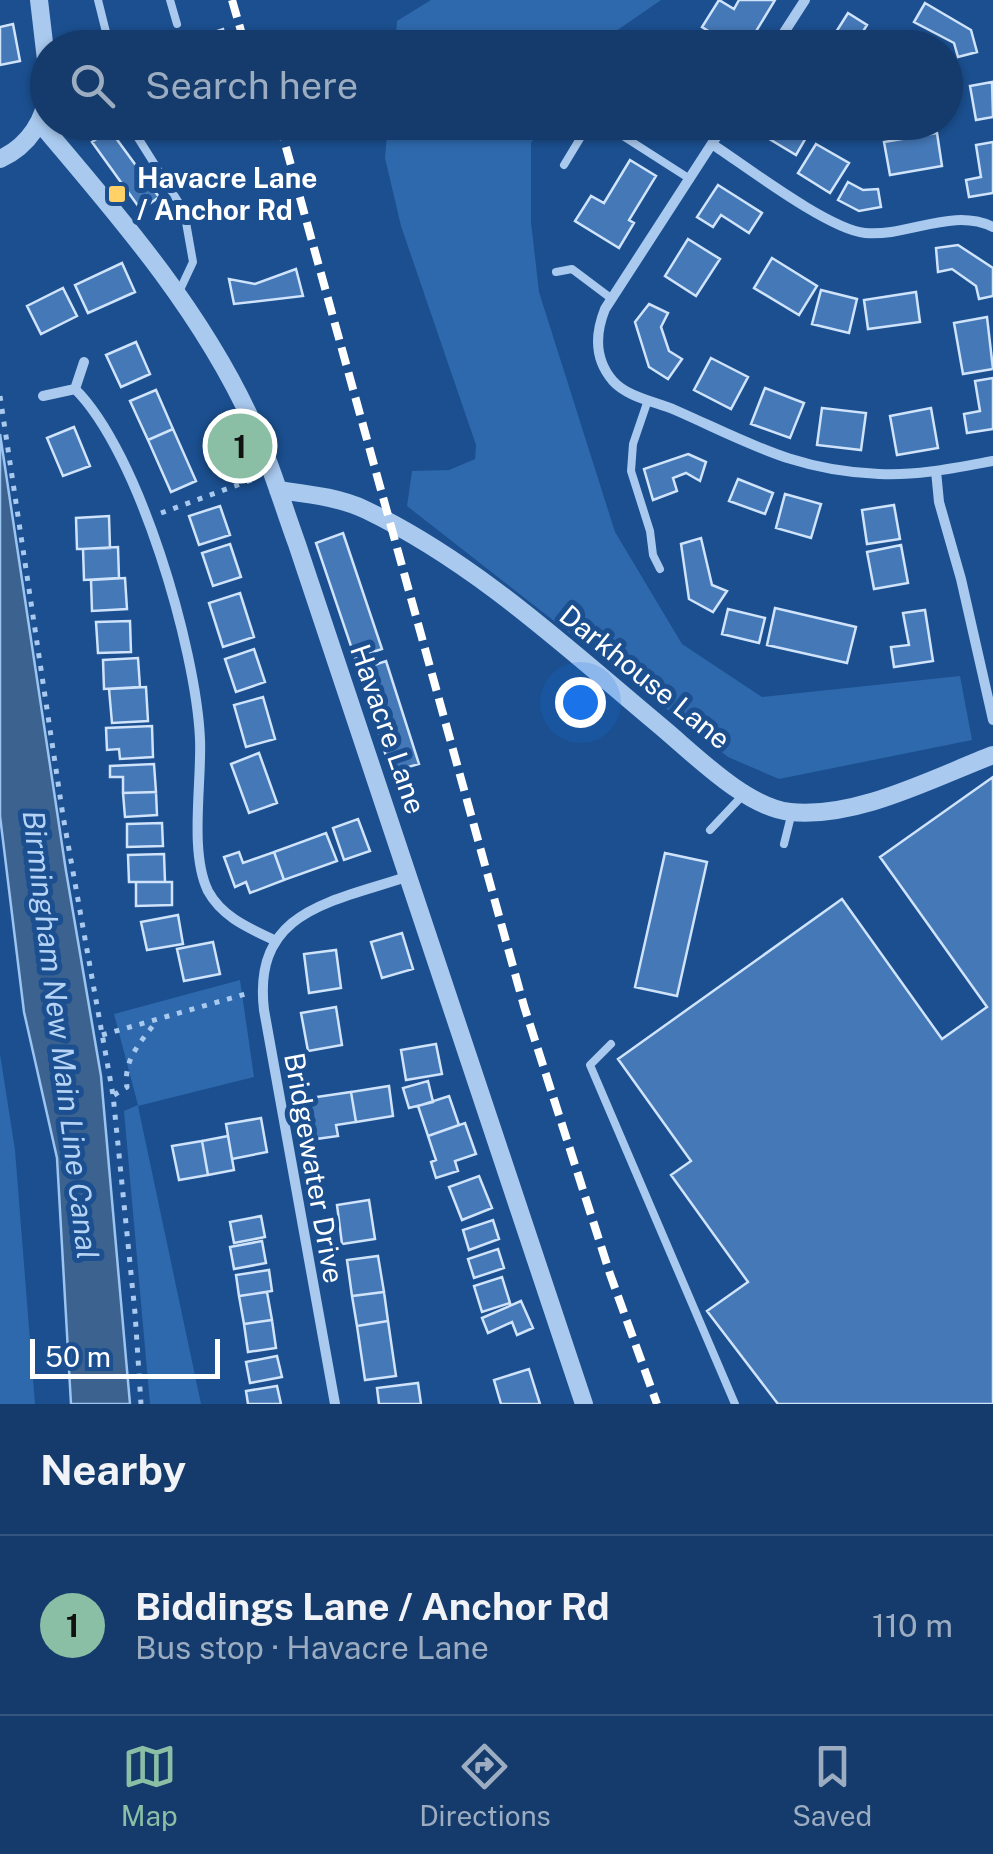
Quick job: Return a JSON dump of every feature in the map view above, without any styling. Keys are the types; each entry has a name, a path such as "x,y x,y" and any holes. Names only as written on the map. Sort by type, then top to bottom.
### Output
{"street":[{"path":"39,0 43,30"},
{"path":"786,30 805,0"},
{"path":"0,160 13,154 30,134"},
{"name":"Havacre Lane","path":"55,140 123,220 178,294 236,392 274,481 584,1404"},
{"path":"715,140 612,298 598,326 599,356 615,384 760,451 802,463 880,474 936,472 993,461"},
{"path":"712,144 842,228 881,233 960,219 993,227"},
{"path":"75,390 84,362"},
{"path":"43,396 75,390"},
{"path":"75,390 111,436 146,519 176,612 194,686 201,766 199,847 206,887 215,903 236,922 274,940 304,914 409,876"},
{"path":"936,472 939,502 987,677 993,720"},
{"name":"Darkhouse Lane","path":"274,481 365,510 478,576 744,794 767,807 792,812 852,808 993,755"},
{"name":"Bridgewater Drive","path":"274,940 261,989 335,1404"}],"lane":[{"path":"98,0 106,30"},
{"path":"170,0 177,24"},
{"path":"139,140 184,211 193,262 178,294"},
{"path":"564,165 579,140"},
{"path":"629,140 690,179"},
{"path":"556,272 572,269 612,298"},
{"path":"648,400 633,444 631,472 660,570"},
{"path":"710,830 744,794"},
{"path":"784,844 792,812"},
{"path":"612,1044 590,1065 735,1404"}],"path":[{"path":"0,396 64,816 113,1095 141,1404"},
{"path":"146,519 274,481"},
{"path":"102,1035 261,989"},
{"path":"113,1095 127,1087 130,1055 157,1020"}],"shaded area":[{"path":"431,0 661,0 618,30 396,30 397,21"},
{"path":"387,140 533,140 531,222 539,292 615,532 682,644 762,697 960,676 972,740 779,779 728,757 407,506 412,471 449,470 475,459 476,445 401,226 385,158"},
{"path":"240,980 254,1077 138,1106 201,1404 150,1404 124,1111 138,1105 114,1014"},
{"path":"0,1054 15,1150 35,1404 0,1404"}],"water":[{"name":"Birmingham New Main Line Canal","path":"0,434 101,1076 130,1404 71,1404 57,1158 24,1012 0,816"}],"building":[{"path":"719,0 734,9 739,0 775,0 757,30 702,27"},
{"path":"925,3 971,30 977,52 963,56 963,30 929,30 914,22"},
{"path":"848,13 867,25 864,30 837,30"},
{"path":"13,24 20,61 0,65 0,27"},
{"path":"992,82 993,117 976,120 970,86"},
{"path":"117,140 159,197 141,210 92,142"},
{"path":"771,140 805,140 796,155"},
{"path":"938,140 942,166 890,175 884,142"},
{"path":"993,142 993,193 969,197 966,180 981,177 976,145"},
{"path":"816,144 849,163 830,193 798,173"},
{"path":"630,160 656,176 629,220 634,223 619,248 575,221 591,196 604,203"},
{"path":"848,182 863,190 878,189 881,207 859,211 838,200"},
{"path":"718,185 762,213 749,233 721,215 713,227 697,217"},
{"path":"688,239 720,259 696,296 665,276"},
{"path":"958,245 993,268 993,296 979,299 976,286 952,269 938,272 936,248"},
{"path":"772,258 817,286 799,315 754,288"},
{"path":"122,263 135,292 88,313 75,285"},
{"path":"296,269 303,296 234,304 229,279 255,284"},
{"path":"63,288 77,316 41,334 27,306"},
{"path":"821,290 857,299 849,333 812,324"},
{"path":"916,292 920,322 868,329 864,300"},
{"path":"649,304 668,313 661,327 669,351 682,359 668,379 649,367 635,322"},
{"path":"987,317 993,369 963,374 954,323"},
{"path":"136,342 150,374 121,387 106,355"},
{"path":"711,358 748,377 731,409 694,390"},
{"path":"993,378 993,429 967,433 964,414 980,411 975,381"},
{"path":"765,388 804,403 790,438 751,424"},
{"path":"156,390 173,429 148,440 130,401"},
{"path":"822,408 866,413 861,450 817,445"},
{"path":"931,408 938,448 897,455 890,416"},
{"path":"74,427 90,466 63,476 47,438"},
{"path":"173,429 196,481 171,492 148,440"},
{"path":"688,454 706,462 700,481 686,473 673,478 677,491 653,500 644,469"},
{"path":"738,479 773,493 765,514 729,501"},
{"path":"785,494 821,504 811,538 776,528"},
{"path":"894,505 900,539 867,544 862,510"},
{"path":"220,506 230,535 199,545 189,516"},
{"path":"109,516 110,548 77,549 76,518"},
{"path":"343,533 382,649 355,658 316,543"},
{"path":"701,538 712,585 727,591 713,612 689,599 681,544"},
{"path":"230,544 241,577 213,586 202,553"},
{"path":"901,545 908,583 874,589 867,552"},
{"path":"118,547 119,578 84,580 83,549"},
{"path":"125,578 127,609 92,611 91,580"},
{"path":"240,593 254,637 223,647 209,603"},
{"path":"775,608 856,627 847,663 767,645"},
{"path":"728,609 765,618 759,643 722,634"},
{"path":"925,610 933,661 894,667 891,647 909,645 903,613"},
{"path":"130,621 131,652 98,653 96,622"},
{"path":"254,649 265,682 236,692 225,659"},
{"path":"138,658 140,687 104,689 103,660"},
{"path":"386,661 419,764 391,772 359,670"},
{"path":"146,687 148,721 112,723 109,689"},
{"path":"263,697 275,739 246,747 234,705"},
{"path":"152,726 153,757 120,759 119,749 107,750 106,728"},
{"path":"259,753 277,803 249,813 231,764"},
{"path":"154,764 156,792 123,793 123,777 110,777 110,766"},
{"path":"993,777 993,1404 778,1404 707,1311 748,1282 671,1175 691,1161 618,1059 842,899 942,1039 987,1007 880,857"},
{"path":"156,792 157,815 125,817 123,793"},
{"path":"358,819 370,851 344,860 333,828"},
{"path":"162,823 163,846 127,847 127,824"},
{"path":"326,833 337,861 284,880 274,852"},
{"path":"239,852 243,863 274,852 284,880 250,893 246,882 235,887 224,857"},
{"path":"665,853 707,862 677,996 635,987"},
{"path":"164,854 165,882 129,882 128,855"},
{"path":"136,882 172,882 172,905 136,906"},
{"path":"178,915 183,944 147,950 141,922"},
{"path":"402,933 413,969 382,978 371,942"},
{"path":"213,942 220,974 184,981 177,949"},
{"path":"336,950 341,988 309,993 304,954"},
{"path":"336,1007 342,1045 308,1051 301,1013"},
{"path":"436,1044 442,1074 406,1080 401,1050"},
{"path":"428,1081 433,1102 409,1108 403,1088"},
{"path":"389,1086 393,1116 356,1122 351,1092"},
{"path":"351,1092 356,1122 336,1125 338,1136 309,1140 303,1099"},
{"path":"449,1096 459,1125 428,1136 418,1106"},
{"path":"261,1118 267,1152 232,1159 226,1124"},
{"path":"465,1123 476,1154 455,1161 458,1171 436,1178 431,1162 436,1160 428,1136"},
{"path":"228,1136 234,1170 208,1175 202,1141"},
{"path":"202,1141 208,1175 179,1180 172,1146"},
{"path":"479,1176 492,1208 462,1220 449,1187"},
{"path":"369,1200 375,1239 342,1244 337,1205"},
{"path":"261,1216 265,1237 234,1243 230,1222"},
{"path":"493,1220 499,1239 469,1250 463,1230"},
{"path":"262,1241 266,1263 234,1269 230,1247"},
{"path":"498,1249 504,1268 474,1278 468,1259"},
{"path":"378,1256 384,1292 352,1296 347,1260"},
{"path":"269,1270 272,1291 239,1296 236,1275"},
{"path":"502,1277 510,1303 482,1312 474,1286"},
{"path":"267,1292 272,1320 244,1324 239,1296"},
{"path":"384,1292 388,1321 357,1326 352,1296"},
{"path":"521,1301 533,1328 517,1335 512,1322 488,1333 482,1318"},
{"path":"272,1320 276,1348 248,1352 244,1324"},
{"path":"388,1321 396,1376 365,1380 357,1326"},
{"path":"277,1356 282,1377 250,1383 246,1362"},
{"path":"529,1369 540,1404 501,1404 494,1380"},
{"path":"418,1383 421,1404 379,1404 377,1388"},
{"path":"277,1386 281,1404 248,1404 246,1391"}],"railway":[{"path":"232,0 241,30"},
{"path":"284,140 524,1006 610,1274 657,1404"}],"place":[{"name":"Havacre Lane / Anchor Rd","path":"117,194"},
{"name":"Biddings Lane / Anchor Rd","path":"240,446"}]}
